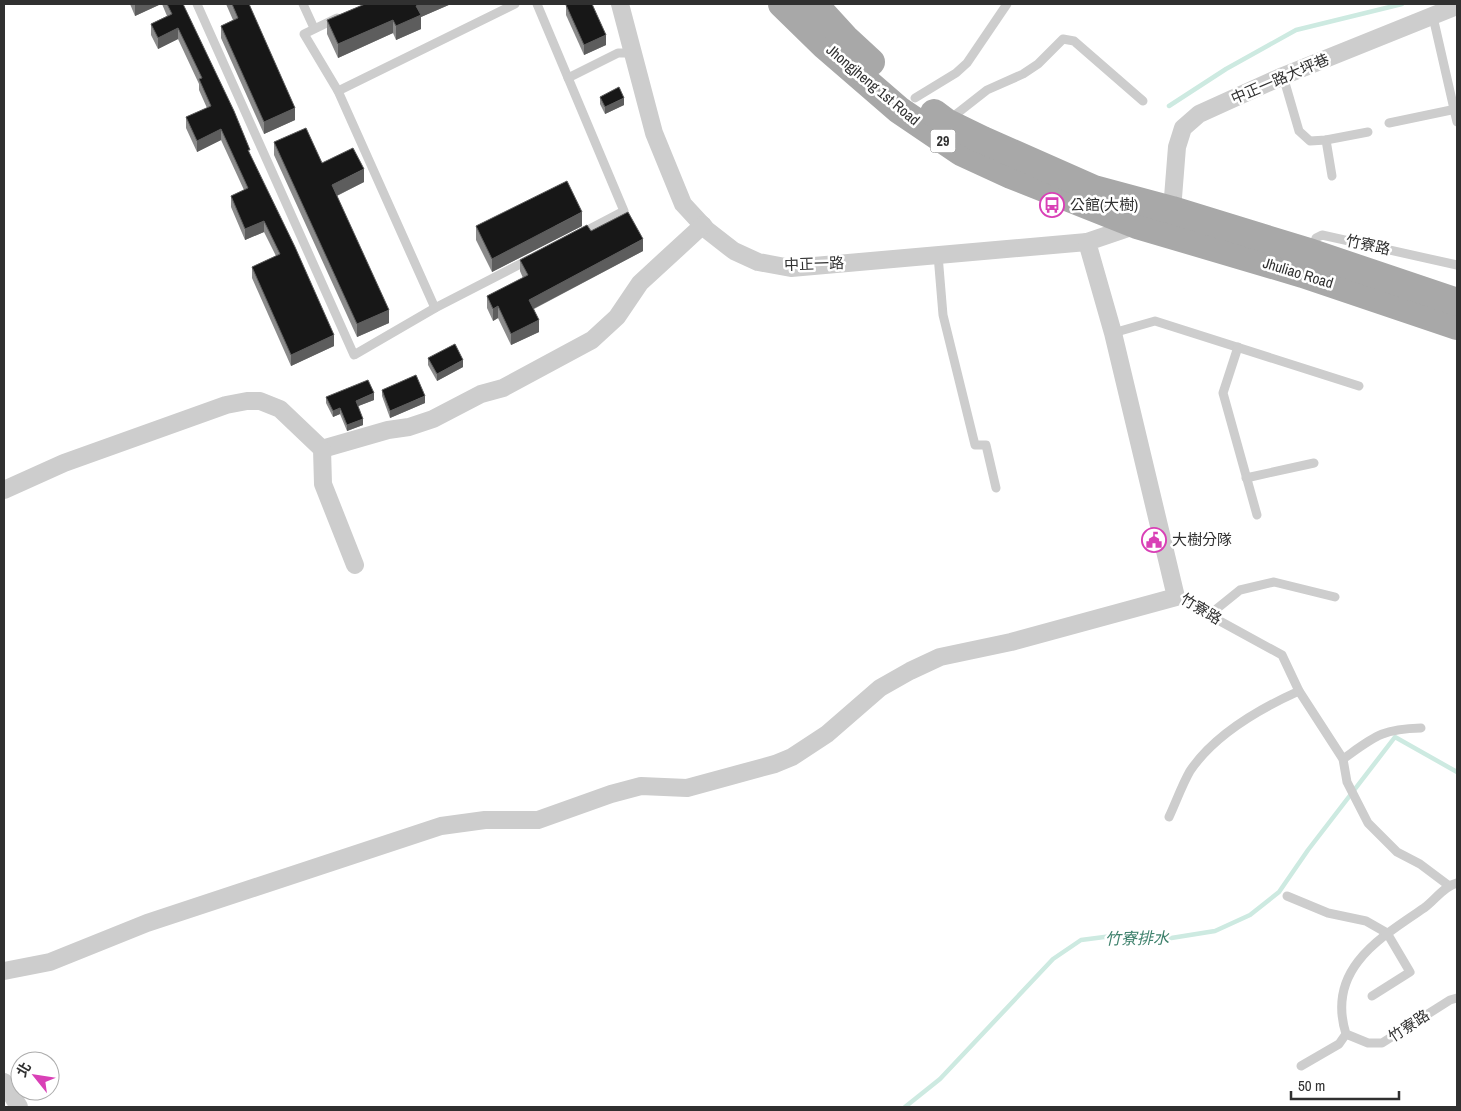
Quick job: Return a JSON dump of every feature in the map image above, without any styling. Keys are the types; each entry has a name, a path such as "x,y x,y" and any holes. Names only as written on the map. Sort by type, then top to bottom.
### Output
{"main road":[{"name":"Jhongjheng 1st Road","path":"782,4 825,46 899,110 933,134 962,152 1011,175 1137,225"},
{"name":"Jhongjheng 1st Road","path":"814,4 845,38 946,122 1094,189 1172,210"},
{"name":"Jhuliao Road","path":"1172,210 1307,263 1457,326"},
{"name":"Jhuliao Road","path":"1137,225 1307,263 1457,302"}],"street":[{"name":"中正一路","path":"620,4 658,142 683,204 703,226 734,251 758,262 791,268 1087,242"},
{"name":"中正一路大坪巷","path":"1172,210 1177,147 1183,128 1199,114 1283,76 1457,6"},
{"path":"1087,242 1137,225 1172,210"},
{"path":"322,449 433,419 481,394 503,388 592,340 617,317 640,283 703,226"},
{"name":"竹寮路","path":"1087,242 1114,333 1176,597"},
{"path":"4,490 64,463 226,405 247,401 260,401 280,409 322,449 323,484 355,565"},
{"path":"4,970 50,962 147,923 441,826 485,820 538,820 610,794 641,786 687,788 775,764 792,757 827,734 880,688 910,670 940,657 1011,642 1176,597"},
{"path":"4,1082 19,1107"}],"lane":[{"path":"197,4 354,355 435,308 538,255"},
{"path":"303,4 314,28"},
{"path":"338,91 515,4"},
{"path":"537,4 624,211 573,237"},
{"path":"915,98 967,63 1007,4"},
{"path":"345,14 304,34 338,91 435,308"},
{"path":"1433,17 1456,109 1457,122"},
{"path":"946,122 987,90 1023,74 1038,64 1063,39 1074,41 1143,101"},
{"path":"568,78 618,53 633,53"},
{"path":"1283,76 1299,131 1310,141 1368,132"},
{"path":"1389,123 1456,109"},
{"path":"1326,140 1332,176"},
{"name":"竹寮路","path":"1307,263 1316,238 1322,235 1457,265"},
{"path":"938,255 943,315 970,427 975,445 986,445 996,488"},
{"path":"1114,333 1155,321 1359,386"},
{"path":"1238,347 1222,393 1257,515"},
{"path":"1246,478 1314,463"},
{"path":"1210,616 1240,590 1274,582 1335,597"},
{"name":"竹寮路","path":"1176,597 1282,655 1299,691 1343,759 1347,782 1368,823 1397,852 1453,884"},
{"path":"1169,817 1191,771 1214,746 1242,721 1264,706 1299,691"},
{"path":"1343,759 1382,733 1394,729 1421,728"},
{"path":"1301,1066 1339,1044 1346,1034 1340,1011 1342,992 1351,970 1374,943 1435,900 1453,884"},
{"path":"1287,896 1328,913 1366,921 1387,933 1410,972 1372,996"},
{"name":"竹寮路","path":"1346,1034 1368,1043 1382,1043 1450,1000 1457,998"}],"building":[{"path":"167,4 183,4 234,111 250,150 248,150 295,247 334,335 291,355 252,267 280,254 264,221 245,229 231,196 248,188 221,129 197,141 186,117 211,106 199,79 202,78 178,28 158,38 151,24 172,14"},
{"path":"232,4 249,4 295,108 264,122 221,26 238,18"},
{"path":"365,4 421,4 416,6 421,15 396,26 393,20 338,44 327,20"},
{"path":"592,4 606,35 584,45 566,5"},
{"path":"619,87 624,98 605,107 600,97"},
{"path":"306,128 322,163 353,148 364,169 332,185 389,310 357,324 274,142"},
{"path":"567,181 582,212 492,259 476,226"},
{"path":"628,212 643,239 529,300 539,320 511,334 498,306 493,309 487,296 528,275 520,260 587,225 591,231"},
{"path":"455,344 463,360 437,374 428,358"},
{"path":"416,375 425,396 390,411 382,390"},
{"path":"368,380 374,393 356,401 363,419 347,425 340,408 333,411 326,397"}],"waterway":[{"path":"1169,106 1226,69 1296,30 1402,4"},
{"name":"竹寮排水","path":"905,1107 940,1079 1053,959 1081,940 1112,936 1165,939 1215,931 1250,915 1279,892 1308,850 1395,737 1457,772"}],"place":[{"name":"公館(大樹)","path":"1052,205"},
{"name":"大樹分隊","path":"1154,540"}]}
